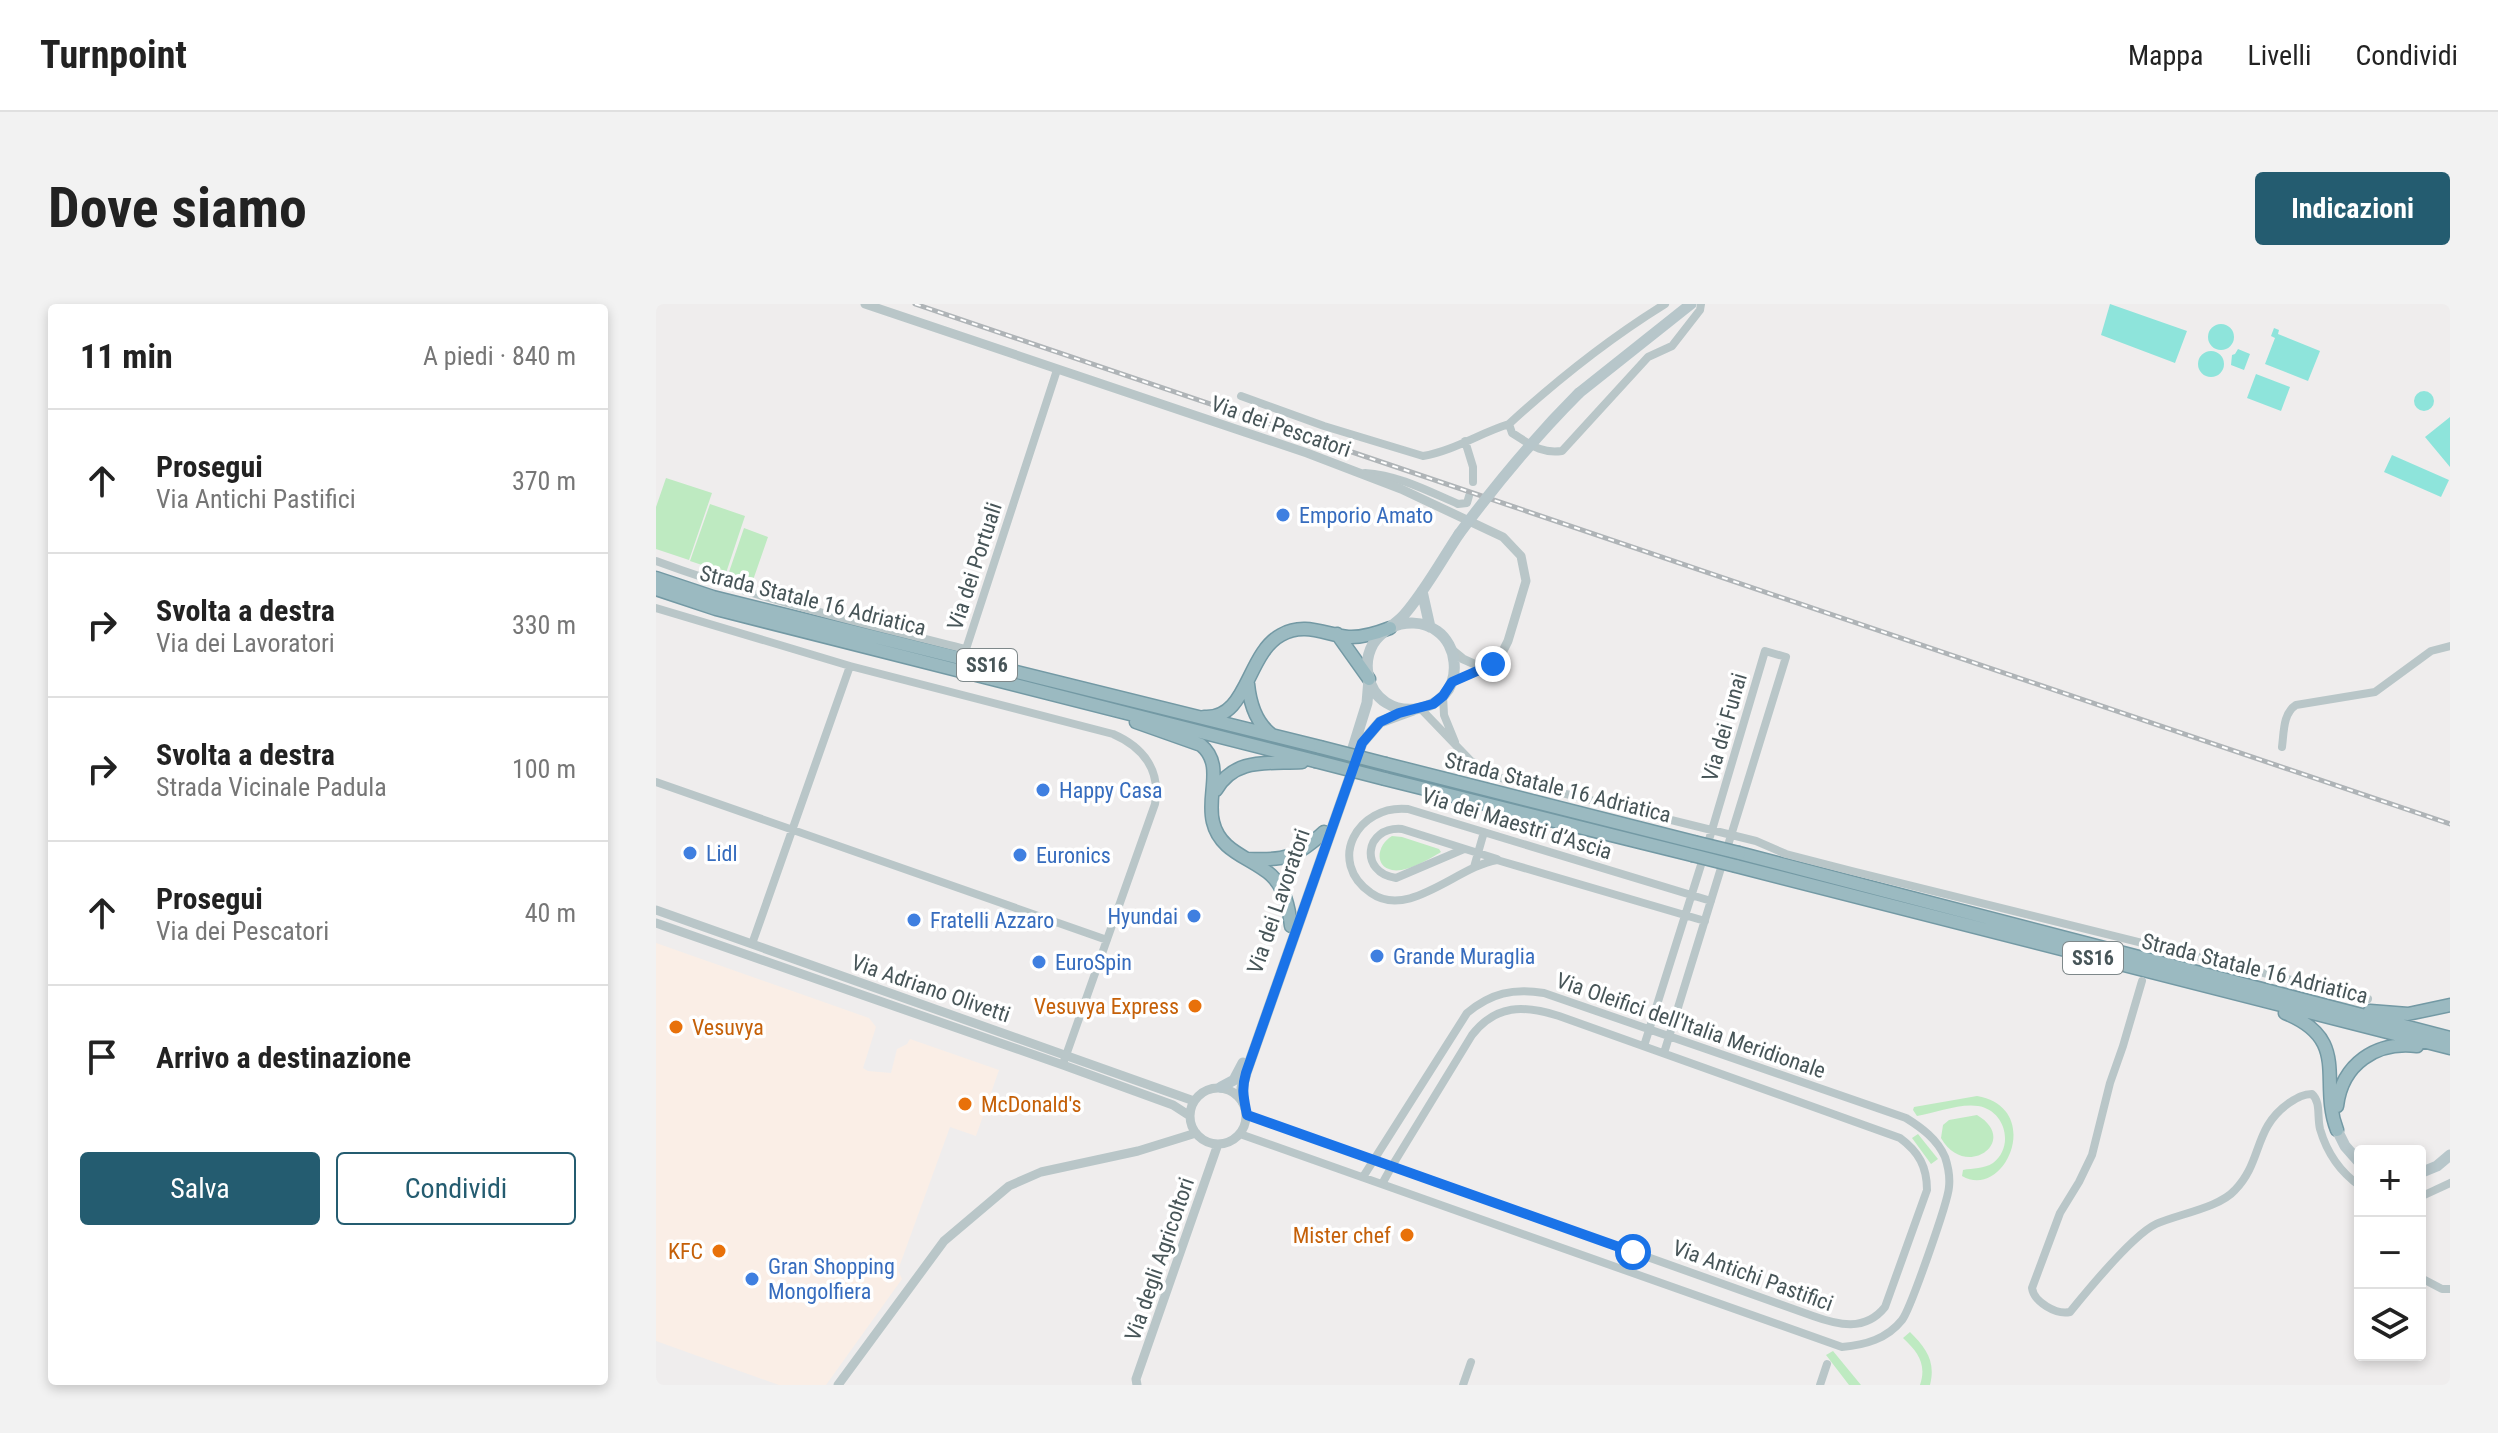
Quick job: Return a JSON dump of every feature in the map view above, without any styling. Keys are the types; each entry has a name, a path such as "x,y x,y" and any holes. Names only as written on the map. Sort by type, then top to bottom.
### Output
{"highway":[{"name":"Strada Statale 16 Adriatica","path":"656,578 713,597 1386,764 1693,849"},
{"name":"Strada Statale 16 Adriatica","path":"656,589 716,609 1385,779 1693,849 2450,1038"},
{"path":"1180,714 1220,715 1242,695 1250,672 1265,647 1282,634 1302,628 1358,637 1390,628"},
{"path":"1337,634 1369,679"},
{"path":"1250,672 1249,696 1255,713 1274,737"},
{"path":"1103,708 1160,733 1201,745 1209,752 1213,761 1212,818 1220,840 1243,859 1272,876 1288,903 1291,926"},
{"path":"1212,796 1223,778 1240,766 1315,761"},
{"path":"1243,859 1277,861 1297,854 1324,832"},
{"name":"Strada Statale 16 Adriatica","path":"1738,860 2450,1050"},
{"name":"SS16","path":"2252,989 2392,1014 2420,1013 2450,1005"},
{"name":"SS16","path":"2218,990 2288,1014 2315,1032 2328,1057 2331,1110 2337,1130"},
{"name":"SS16","path":"2337,1130 2337,1104 2341,1088 2350,1071 2367,1055 2397,1045 2450,1050"}],"main road":[{"path":"1359,743 1367,703 1367,664 1378,637 1390,628 1422,591 1459,534 1543,429 1579,393 1691,304"},
{"path":"1422,591 1430,627"},
{"path":"1359,743 1380,722 1417,710 1443,696 1452,682 1455,668 1452,650 1442,636 1430,627 1413,623 1390,628"},
{"path":"1369,679 1375,692 1387,703 1399,709 1417,710"},
{"name":"Via dei Lavoratori","path":"1243,1073 1324,832 1359,743"},
{"name":"Via dei Lavoratori","path":"1243,1073 1359,743"},
{"path":"1221,1087 1243,1073"},
{"path":"1243,1073 1243,1101"},
{"path":"2337,1130 2354,1157"},
{"path":"2426,1171 2450,1155"}],"street":[{"name":"Via dei Pescatori","path":"865,304 1293,448 1401,489 1503,537 1521,556 1526,581 1508,641 1493,664 1452,682"},
{"path":"1241,396 1324,426 1423,456 1437,453 1509,424 1638,320 1665,304"},
{"path":"1509,424 1512,433 1541,451 1562,451 1648,357 1672,346 1700,310 1701,304"},
{"name":"Via dei Portuali","path":"656,561 788,606 966,649 1057,370"},
{"path":"1465,441 1473,467 1473,482"},
{"path":"1358,472 1401,480 1458,504 1467,503 1469,496"},
{"path":"656,608 850,666 1113,734 1143,753 1156,781 1155,804 1063,1065"},
{"path":"2282,747 2286,718 2296,705 2375,692 2431,651 2450,646"},
{"path":"1452,650 1481,667"},
{"name":"Via dei Funai","path":"1644,1046 1765,651 1786,657 1664,1053"},
{"path":"752,944 850,666"},
{"path":"1443,696 1444,715 1457,746"},
{"path":"1417,710 1471,761 1501,778 1733,835 1812,861 2148,950 2368,999"},
{"path":"656,782 1107,940"},
{"name":"Via dei Maestri d’Ascia","path":"1705,921 1503,860 1474,867 1414,898 1385,900 1369,893 1355,877 1350,850 1360,825 1370,816 1395,808 1408,809 1711,901"},
{"path":"1464,849 1396,878 1376,869 1371,854 1375,840 1386,830 1394,828 1503,860"},
{"path":"1474,867 1484,832"},
{"name":"Via Adriano Olivetti","path":"656,910 1194,1101"},
{"name":"Via Adriano Olivetti","path":"656,923 1063,1065 1173,1105 1190,1116"},
{"path":"2142,981 2110,1083 2092,1155 2060,1213 2032,1288 2037,1299 2059,1313 2070,1312 2090,1286 2147,1230 2233,1193 2251,1167 2269,1121 2279,1110 2306,1093 2316,1097 2319,1126 2335,1162 2354,1182"},
{"name":"Via Oleifici dell'Italia Meridionale","path":"1363,1177 1467,1013 1501,993 1524,990 1544,993 1906,1118"},
{"name":"Via Oleifici dell'Italia Meridionale","path":"1382,1184 1481,1023 1497,1013 1516,1007 1538,1009 1900,1138 1914,1148 1923,1163 1927,1190 1885,1307 1869,1320 1841,1325"},
{"path":"1580,1024 1585,1007"},
{"path":"1221,1087 1236,1093 1243,1101 1247,1115 1240,1134 1232,1141 1218,1144 1208,1142 1196,1133 1190,1116 1194,1101 1206,1090 1221,1087"},
{"name":"Via Antichi Pastifici","path":"1247,1115 1841,1325"},
{"name":"Via Antichi Pastifici","path":"1240,1134 1842,1347 1870,1343 1891,1331 1905,1315 1950,1185 1945,1157 1936,1143 1923,1129 1906,1118"},
{"path":"838,1385 944,1241 1009,1186 1041,1172 1138,1151 1196,1133"},
{"name":"Via degli Agricoltori","path":"1137,1385 1136,1379 1218,1144"},
{"path":"2426,1194 2450,1183"},
{"path":"2426,1281 2442,1289 2450,1289"},
{"path":"1463,1385 1471,1362"},
{"path":"1820,1385 1827,1364"}],"shaded area":[{"path":"656,943 869,1018 876,1027 863,1068 868,1071 891,1073 897,1049 910,1039 999,1070 976,1136 950,1127 898,1270 902,1279 826,1385 779,1385 656,1341"}],"green space":[{"path":"666,478 712,493 689,560 656,549 656,507"},
{"path":"710,504 745,516 726,573 690,561"},
{"path":"744,528 768,537 752,583 728,575"},
{"path":"1392,836 1441,852 1411,867 1392,870 1382,864 1380,854 1383,844"},
{"path":"1977,1096 1998,1104 2009,1117 2013,1133 2011,1150 2004,1165 1992,1176 1978,1180 1962,1176 1963,1170 1990,1165 2000,1156 2004,1147 2004,1130 1995,1114 1971,1105 1917,1116 1913,1110 1914,1107"},
{"path":"1977,1115 1989,1125 1993,1136 1991,1145 1975,1156 1963,1156 1951,1150 1941,1138 1943,1125 1949,1120"},
{"path":"1918,1134 1938,1159 1931,1164 1912,1138"},
{"path":"1910,1332 1931,1362 1930,1385 1920,1385 1920,1359 1903,1338"},
{"path":"1833,1351 1861,1385 1849,1385 1826,1355"}],"water":[{"path":"2110,304 2187,331 2175,363 2101,335"},
{"path":"2221,324 2230,328 2234,337 2230,346 2221,350 2212,346 2208,337 2212,328"},
{"path":"2274,328 2279,330 2278,334 2320,351 2308,381 2265,364 2275,338 2271,336"},
{"path":"2238,349 2250,354 2244,370 2231,365 2232,355"},
{"path":"2211,351 2220,355 2224,364 2220,373 2211,377 2202,373 2198,364 2202,355"},
{"path":"2256,374 2290,387 2281,411 2247,398"},
{"path":"2424,391 2431,394 2434,401 2431,408 2424,411 2417,408 2414,401 2417,394"},
{"path":"2450,417 2450,467 2425,437"},
{"path":"2392,455 2449,480 2441,497 2384,472"}],"railway":[{"path":"915,304 2450,824"}],"place":[{"name":"Emporio Amato","path":"1283,515"},
{"name":"Happy Casa","path":"1043,790"},
{"name":"Lidl","path":"690,853"},
{"name":"Euronics","path":"1020,855"},
{"name":"Hyundai","path":"1194,916"},
{"name":"Fratelli Azzaro","path":"914,920"},
{"name":"Grande Muraglia","path":"1377,956"},
{"name":"EuroSpin","path":"1039,962"},
{"name":"Vesuvya Express","path":"1195,1006"},
{"name":"Vesuvya","path":"676,1027"},
{"name":"McDonald's","path":"965,1104"},
{"name":"Mister chef","path":"1407,1235"},
{"name":"KFC","path":"719,1251"},
{"name":"Gran Shopping Mongolfiera","path":"752,1279"}],"route":[{"path":"1493,664 1452,682 1433,704 1399,713 1380,722 1362,743 1246,1073 1243,1101 1247,1115 1633,1252"}]}
